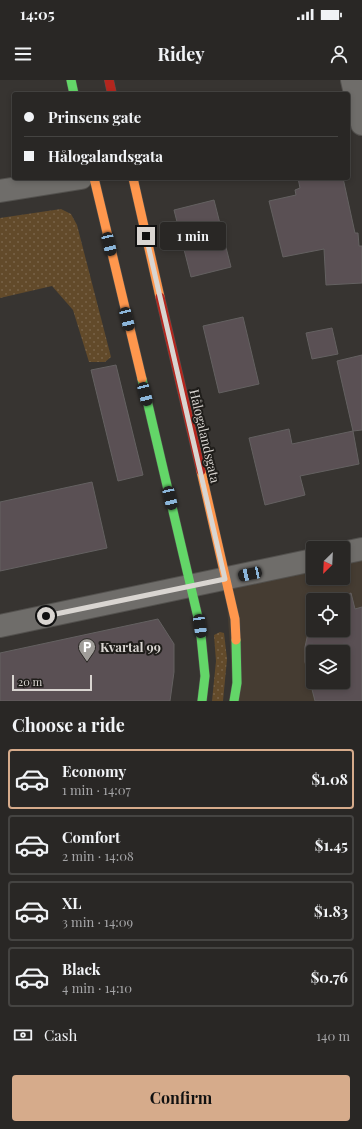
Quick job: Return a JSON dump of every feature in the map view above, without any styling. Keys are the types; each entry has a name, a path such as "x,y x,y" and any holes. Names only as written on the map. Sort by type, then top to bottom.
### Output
{"street":[{"path":"71,80 74,92"},
{"path":"109,80 112,92"},
{"path":"350,125 362,123 352,80"},
{"path":"0,191 69,180"},
{"path":"94,180 203,643 205,676 202,701"},
{"name":"Hålogalandsgata","path":"133,180 236,629 238,683 234,701"},
{"path":"350,552 362,549"},
{"path":"0,626 306,562"}],"shaded area":[{"path":"61,209 71,214 77,225 111,357 105,362 89,362 73,310 52,286 0,298 0,218"},
{"path":"362,549 362,701 234,701 225,579 306,562 306,585 350,585 350,552"},
{"path":"220,632 224,633 227,659 223,701 212,701 216,661 214,635"}],"building":[{"path":"298,180 343,180 355,233 358,233 359,246 362,246 362,283 326,285 324,249 283,257 269,201 296,195 295,190 300,188"},
{"path":"214,200 231,267 191,277 174,210"},
{"path":"243,317 259,384 219,393 203,326"},
{"path":"332,328 338,354 312,359 306,333"},
{"path":"362,355 362,430 353,431 337,361"},
{"path":"116,365 143,475 118,481 91,370"},
{"path":"289,429 292,444 353,431 359,464 300,476 305,495 265,505 249,438"},
{"path":"92,482 107,548 0,571 0,502"},
{"path":"351,593 355,609 362,607 362,701 315,701 312,689 350,689 350,645 306,645 306,666 305,647 307,637 350,637"},
{"name":"Kvartal 99","path":"158,619 174,644 174,672 170,701 0,701 0,653"}],"traffic: fast":[{"path":"71,80 74,92"},
{"path":"142,379 200,626 205,676 202,701"},
{"path":"234,701 237,683 236,640"}],"traffic: slow":[{"path":"94,180 142,379"},
{"path":"133,180 160,297"},
{"path":"201,471 235,619 236,640"}],"traffic: jam":[{"path":"109,80 112,92"},
{"path":"160,297 201,471"}],"place":[{"name":"Kvartal 99","path":"87,662"}],"route":[{"path":"46,616 155,592 225,579 146,236"}]}
